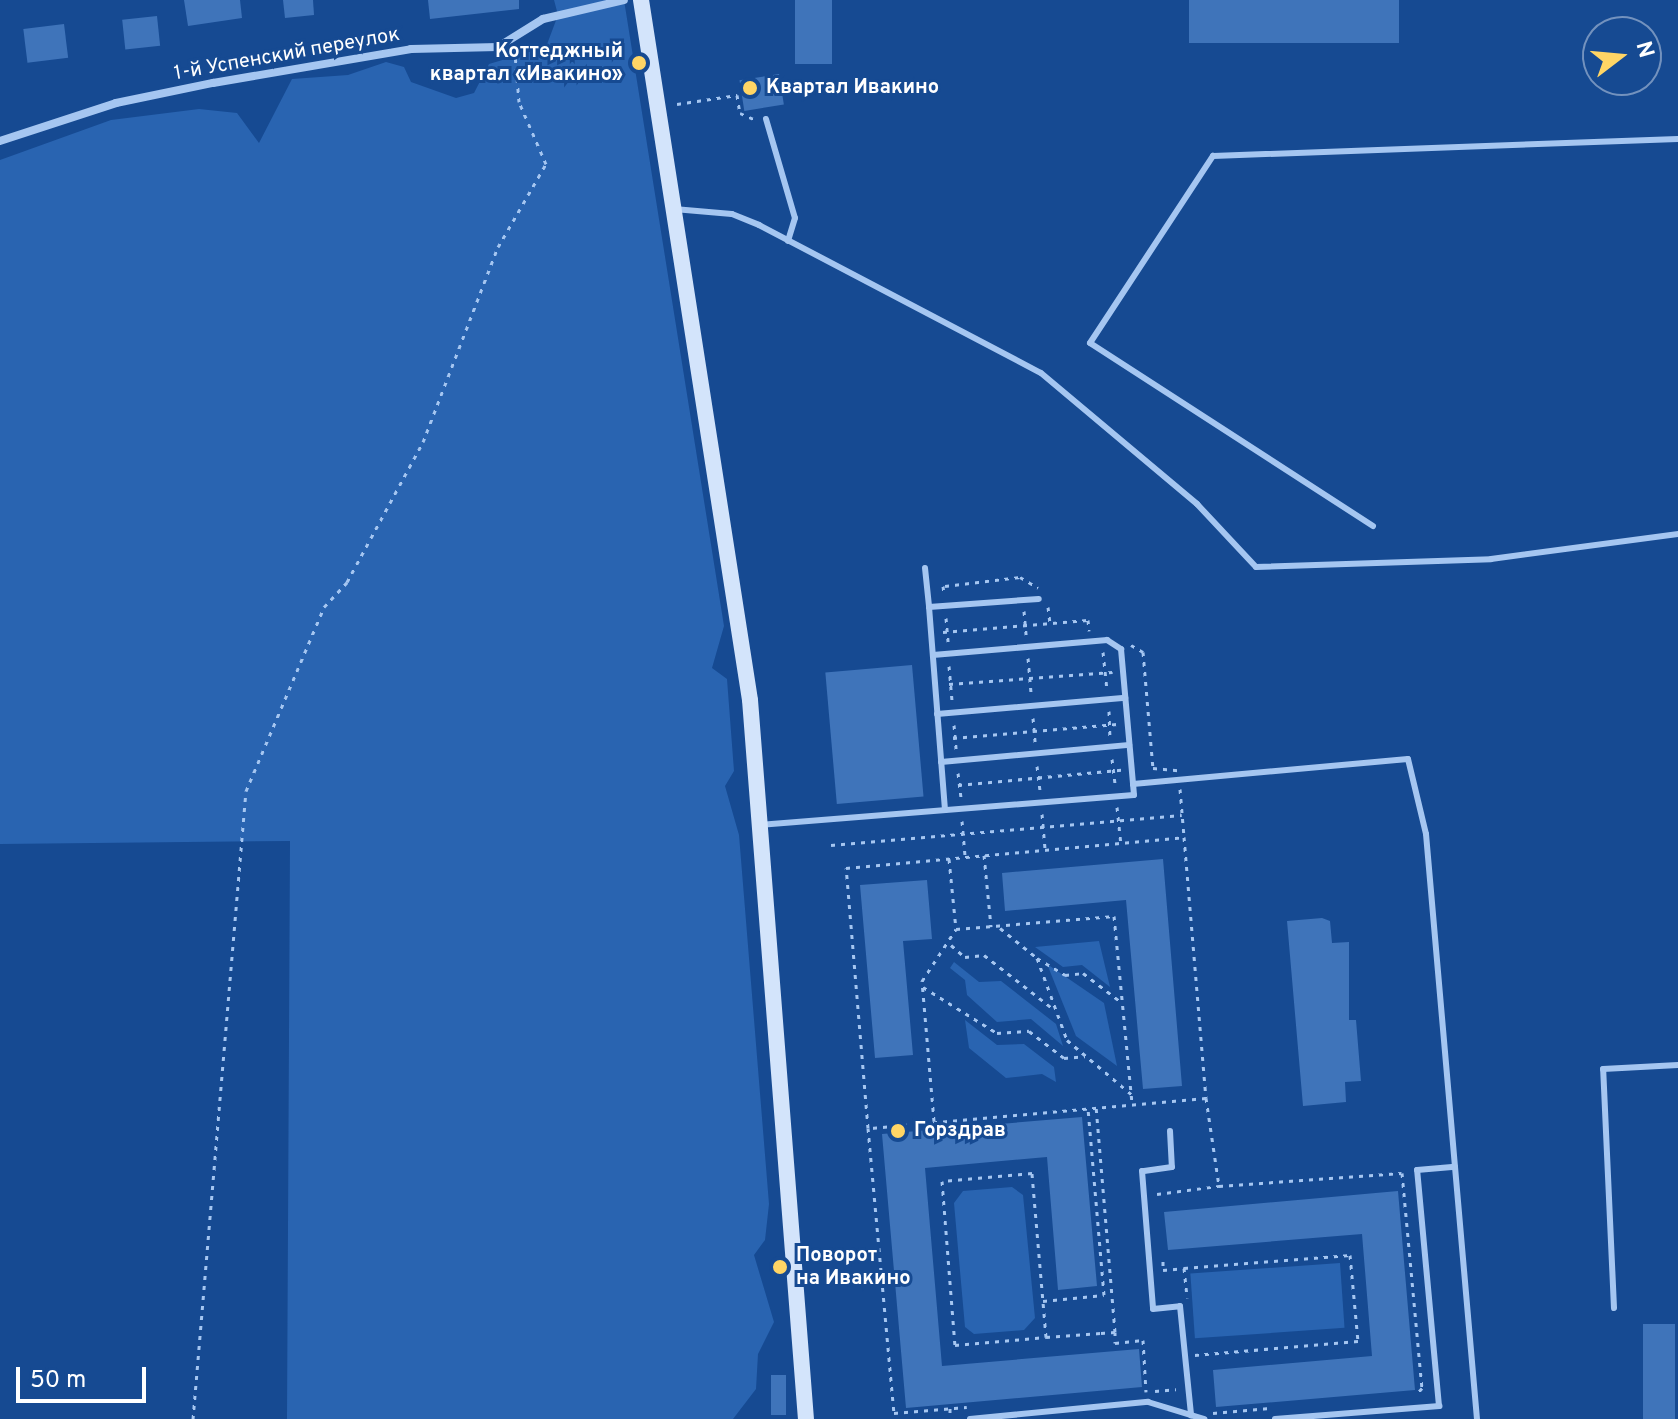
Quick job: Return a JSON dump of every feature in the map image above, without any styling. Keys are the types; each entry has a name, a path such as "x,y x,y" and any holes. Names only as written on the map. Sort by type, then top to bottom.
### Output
{"main road":[{"path":"641,0 739,613 760,825 806,1419"}],"street":[{"path":"513,41 543,19 624,0"},
{"name":"1-й Успенский переулок","path":"0,141 116,103 213,83 411,49 513,41"}],"lane":[{"path":"766,119 795,218 788,241"},
{"path":"1373,526 1090,343 1213,156 1678,139"},
{"path":"674,209 732,214 1041,373 1197,504 1256,567 1491,559 1678,534"},
{"path":"925,568 945,810"},
{"path":"929,607 1039,599"},
{"path":"760,825 1134,795 1121,649 1107,640 933,655"},
{"path":"937,714 1125,698"},
{"path":"941,762 1129,745"},
{"path":"1133,784 1408,759 1426,834 1477,1419"},
{"path":"1614,1308 1603,1069 1678,1065"},
{"path":"1170,1131 1172,1167 1142,1171 1153,1309 1180,1306 1191,1415"},
{"path":"1275,1419 1439,1406 1417,1170 1455,1167"},
{"path":"970,1419 1148,1402 1204,1419"}],"path":[{"path":"193,1419 246,791 324,607 347,582 423,442 498,247 546,164 519,102 513,41"},
{"path":"677,104 737,95 747,122 766,119"},
{"path":"927,588 1020,577 1047,594 1050,623"},
{"path":"1023,600 1045,850"},
{"path":"931,633 1088,620 1089,633 1101,632"},
{"path":"1120,638 1143,652 1153,768"},
{"path":"935,686 1145,670"},
{"path":"939,739 1149,721"},
{"path":"943,786 1178,765 1206,1098 1219,1186"},
{"path":"831,845 1182,815"},
{"path":"979,1406 894,1413 846,868 1184,837"},
{"path":"984,855 991,927"},
{"path":"934,1122 923,987 951,945 956,929 949,859"},
{"path":"956,929 1114,916 1132,1104"},
{"path":"998,926 1037,958 1065,975 1083,973 1122,1003"},
{"path":"951,945 965,957 984,955 1053,1009"},
{"path":"1037,958 1053,1009 1067,1040 1131,1094"},
{"path":"923,987 997,1033 1029,1031 1064,1058 1086,1056"},
{"path":"868,1128 1206,1098"},
{"path":"1043,1301 1104,1295 1088,1108"},
{"path":"1096,1108 1115,1343 1143,1340 1143,1392"},
{"path":"1046,1337 1032,1173 942,1181 955,1345 1115,1332"},
{"path":"1158,1207 1156,1192 1402,1173 1422,1388 1400,1397"},
{"path":"1162,1255 1163,1270 1350,1255 1358,1341 1193,1355"},
{"path":"1184,1268 1189,1312"},
{"path":"1192,1341 1195,1370"},
{"path":"1204,1407 1210,1414 1274,1408"},
{"path":"950,1408 950,1419"}],"shaded area":[{"path":"554,0 624,0 724,626 712,668 727,679 734,771 725,786 739,835 769,1204 765,1240 754,1255 774,1322 758,1354 756,1389 733,1419 287,1419 290,841 0,844 0,160 111,120 199,109 237,113 259,143 292,79 348,75 386,62 404,67 411,82 456,98 474,93 489,64 546,47 558,15"},
{"path":"1099,941 1110,987 1082,965 1063,967 1035,947"},
{"path":"954,962 979,982 1001,981 1056,1024 1063,1046 1031,1019 997,1022 967,995 965,980 950,968"},
{"path":"1047,964 1104,1003 1117,1066 1076,1036"},
{"path":"965,1020 997,1045 1024,1044 1054,1067 1056,1082 1042,1074 1006,1078 969,1048"},
{"path":"1012,1187 1023,1195 1035,1318 1024,1330 974,1334 965,1327 954,1203 963,1191"},
{"path":"1340,1263 1345,1328 1195,1338 1190,1273"}],"building":[{"path":"184,0 240,0 242,18 188,26"},
{"path":"283,0 313,0 314,15 285,18"},
{"path":"428,0 519,0 519,9 430,19"},
{"path":"795,0 832,0 832,64 795,64"},
{"path":"1189,0 1399,0 1399,43 1189,43"},
{"path":"157,16 160,46 125,49 122,20"},
{"path":"64,24 68,58 27,63 23,29"},
{"path":"779,74 784,105 744,111 739,80"},
{"path":"912,665 924,796 837,804 825,673"},
{"path":"1163,859 1182,1086 1143,1089 1126,900 1005,911 1002,873"},
{"path":"927,880 932,939 903,941 913,1055 875,1058 860,885"},
{"path":"1322,918 1330,921 1332,943 1349,942 1349,1020 1356,1020 1361,1081 1345,1082 1346,1102 1303,1106 1287,921"},
{"path":"1082,1117 1097,1286 1058,1290 1047,1157 925,1168 942,1366 1139,1349 1142,1387 906,1408 882,1134"},
{"path":"1398,1191 1415,1390 1216,1407 1213,1370 1372,1356 1362,1234 1168,1250 1164,1212"},
{"path":"1643,1324 1675,1324 1675,1419 1643,1419"},
{"path":"771,1375 786,1375 786,1415 771,1415"}],"place":[{"name":"Коттеджный квартал «Ивакино»","path":"639,63"},
{"name":"Квартал Ивакино","path":"750,88"},
{"name":"Горздрав","path":"898,1131"},
{"name":"Поворот на Ивакино","path":"780,1267"}]}
